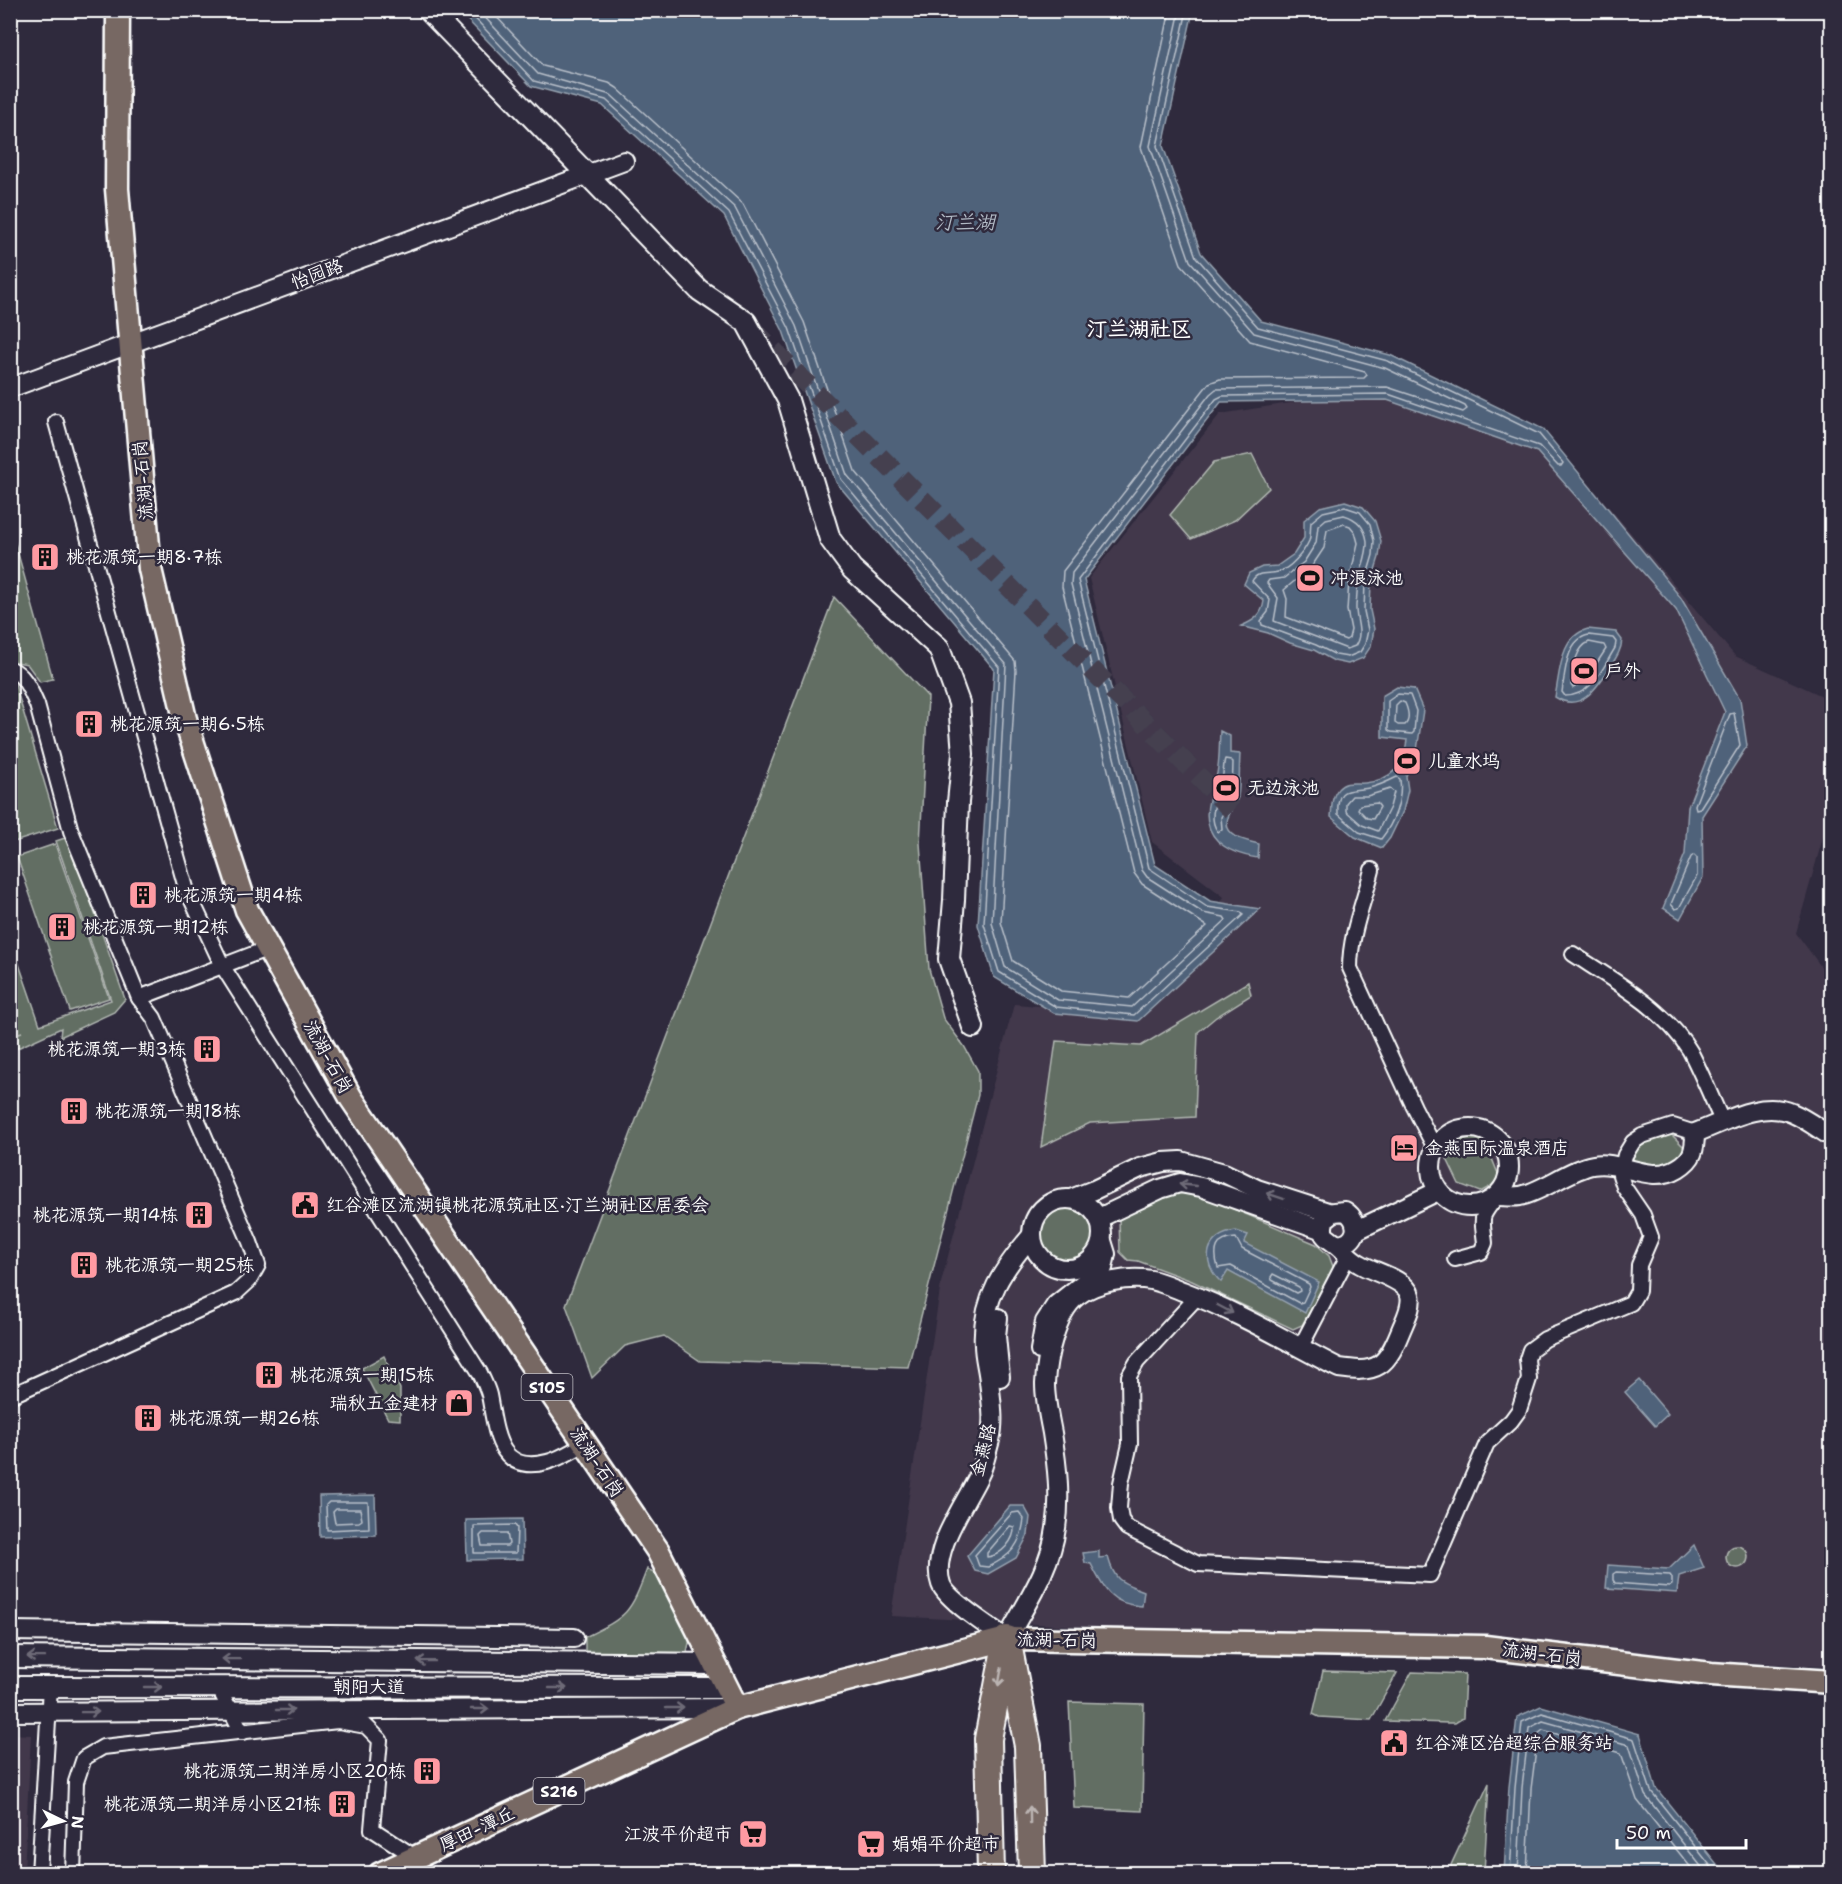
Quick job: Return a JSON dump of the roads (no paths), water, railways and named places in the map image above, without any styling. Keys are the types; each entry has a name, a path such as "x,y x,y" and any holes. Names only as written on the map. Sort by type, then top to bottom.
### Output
{"highway":[{"path":"991,1874 988,1739 1007,1640"},
{"path":"1007,1640 1028,1746 1032,1874"}],"main road":[{"name":"流湖-石岗","path":"118,10 117,189 150,569 185,719 247,910 351,1098 658,1551 737,1708 1007,1640 1485,1647 1711,1674 1832,1682"},
{"path":"428,10 699,290 746,322 788,400 830,539 852,570 939,648 959,703 963,754 949,958 973,1027"},
{"name":"朝阳大道","path":"10,1657 715,1664"},
{"name":"朝阳大道","path":"10,1687 727,1688"},
{"name":"厚田-潭丘","path":"380,1874 737,1708"}],"street":[{"name":"怡园路","path":"10,388 624,161"},
{"path":"56,422 186,888 223,967 480,1373 488,1393 498,1440 505,1451 516,1461 529,1465 549,1462 585,1444"},
{"path":"10,669 17,671 28,686 37,705 71,831 139,998 154,1018 258,1265 249,1281 236,1293 10,1396"},
{"path":"1372,870 1354,932 1350,968 1435,1148"},
{"path":"139,998 268,948"},
{"path":"1573,954 1627,988 1673,1028 1689,1051 1723,1123"},
{"path":"1197,1297 1137,1362 1129,1376 1130,1444 1119,1496 1121,1520 1127,1528 1198,1564 1430,1575 1487,1443 1520,1410 1529,1379 1527,1359 1530,1350 1545,1339 1631,1303 1638,1292 1639,1265 1651,1237 1643,1215 1624,1187 1620,1175 1632,1142 1642,1136 1672,1126 1695,1133 1763,1108 1778,1109 1793,1114 1832,1137"},
{"path":"1455,1259 1480,1252 1485,1243 1481,1225 1482,1215 1497,1196 1507,1179 1508,1158 1503,1146 1494,1136 1482,1129 1468,1127 1443,1137 1431,1159 1430,1171 1435,1187 1447,1200 1460,1206 1473,1207 1486,1204 1497,1196 1521,1196 1592,1166 1622,1166 1651,1174 1672,1172 1686,1163 1693,1154 1695,1133"},
{"name":"金燕路","path":"1007,1640 956,1589 950,1574 949,1561 961,1530 983,1486 1001,1433 1004,1403 996,1336 1006,1284 1034,1243 1033,1223 1039,1213 1048,1204 1094,1190 1140,1168 1163,1162 1181,1161 1224,1173 1257,1189 1331,1213 1345,1211 1355,1228"},
{"path":"1099,1218 1160,1189 1180,1183 1201,1186 1323,1230"},
{"path":"1350,1256 1348,1243 1355,1228 1435,1187"},
{"path":"1007,1640 1046,1539 1052,1491 1039,1406 1037,1374 1045,1322 1056,1305 1103,1268 1103,1230 1099,1218 1092,1208 1071,1198"},
{"path":"1104,1247 1116,1267 1216,1304 1339,1368 1358,1370 1375,1367 1384,1362 1396,1344 1408,1314 1410,1296 1405,1287 1350,1256 1328,1240 1323,1230 1325,1219 1331,1213"},
{"path":"1303,1349 1355,1247 1355,1228"},
{"path":"1034,1243 1040,1257 1048,1264 1059,1269 1070,1270 1091,1261 1104,1247"},
{"path":"1007,1640 1046,1563 1056,1530 1060,1498 1045,1387 1046,1367 1052,1341 1062,1316 1075,1297 1086,1290 1111,1281 1152,1280"},
{"path":"10,1630 574,1638"},
{"path":"39,1874 50,1687"},
{"path":"218,1687 242,1732"},
{"path":"10,1712 737,1708"},
{"path":"73,1874 76,1782 84,1758 103,1747 338,1721 366,1726 380,1740 372,1829 415,1857"}],"water":[{"name":"汀兰湖","path":"459,11 1193,11 1163,146 1201,253 1261,321 1390,355 1543,429 1681,598 1740,699 1747,746 1702,816 1703,877 1680,919 1663,908 1685,854 1688,807 1725,712 1676,610 1537,452 1387,400 1221,402 1084,580 1155,865 1210,901 1260,909 1138,1021 1054,1013 994,977 978,925 994,669 836,482 783,331 724,216 602,105 531,86"},
{"name":"冲浪泳池","path":"1345,501 1363,507 1375,521 1381,541 1371,583 1370,610 1374,629 1371,646 1363,658 1348,664 1334,661 1314,650 1268,633 1241,626 1257,617 1264,601 1244,584 1249,573 1262,567 1277,566 1294,554 1304,538 1304,520 1320,507"},
{"name":"户外","path":"1588,629 1616,632 1622,640 1620,648 1609,669 1593,691 1580,700 1564,701 1555,697 1563,656 1572,639"},
{"name":"儿童水坞","path":"1397,687 1414,689 1423,710 1417,750 1406,776 1408,790 1403,811 1390,838 1382,848 1355,837 1331,817 1332,806 1334,795 1341,786 1347,783 1365,783 1383,779 1400,764 1407,740 1382,737 1382,696"},
{"name":"无边泳池","path":"1220,731 1230,736 1230,753 1240,754 1238,797 1228,818 1228,829 1236,837 1259,844 1258,858 1246,856 1226,847 1218,841 1208,824 1209,800 1218,766"},
{"path":"1236,1231 1248,1235 1244,1243 1319,1282 1305,1313 1228,1271 1221,1282 1214,1274 1208,1258 1212,1244 1218,1238"},
{"path":"1639,1380 1668,1414 1655,1426 1625,1392"},
{"path":"375,1495 376,1535 320,1537 319,1496"},
{"path":"1010,1506 1024,1506 1030,1517 1028,1535 1016,1558 988,1574 975,1571 967,1556"},
{"path":"522,1519 523,1559 467,1560 466,1520"},
{"path":"1694,1545 1704,1568 1679,1576 1677,1593 1606,1588 1608,1565 1669,1569"},
{"path":"1099,1551 1099,1558 1108,1557 1113,1572 1120,1580 1144,1591 1142,1606 1115,1599 1104,1588 1091,1564 1085,1563 1083,1553"},
{"path":"1541,1706 1640,1734 1656,1788 1724,1873 1504,1873 1509,1787 1517,1717"}],"tunnel":[{"path":"752,329 1233,811"}],"place":[{"name":"桃花源筑一期8·7栋","path":"45,557"},
{"name":"冲浪泳池","path":"1310,578"},
{"name":"户外","path":"1584,671"},
{"name":"桃花源筑一期6·5栋","path":"89,724"},
{"name":"儿童水坞","path":"1407,761"},
{"name":"无边泳池","path":"1226,788"},
{"name":"桃花源筑一期4栋","path":"143,895"},
{"name":"桃花源筑一期12栋","path":"62,927"},
{"name":"桃花源筑一期3栋","path":"207,1049"},
{"name":"桃花源筑一期18栋","path":"74,1111"},
{"name":"金燕国际温泉酒店","path":"1404,1148"},
{"name":"红谷滩区流湖镇桃花源筑社区·汀兰湖社区居委会","path":"305,1205"},
{"name":"桃花源筑一期14栋","path":"199,1215"},
{"name":"桃花源筑一期25栋","path":"84,1265"},
{"name":"桃花源筑一期15栋","path":"269,1375"},
{"name":"瑞秋五金建材","path":"459,1403"},
{"name":"桃花源筑一期26栋","path":"148,1418"},
{"name":"红谷滩区治超综合服务站","path":"1394,1743"},
{"name":"桃花源筑二期洋房小区20栋","path":"427,1771"},
{"name":"桃花源筑二期洋房小区21栋","path":"342,1804"},
{"name":"江波平价超市","path":"753,1834"},
{"name":"娟娟平价超市","path":"871,1844"}],"district":[{"name":"汀兰湖社区","path":"1139,329"}]}
